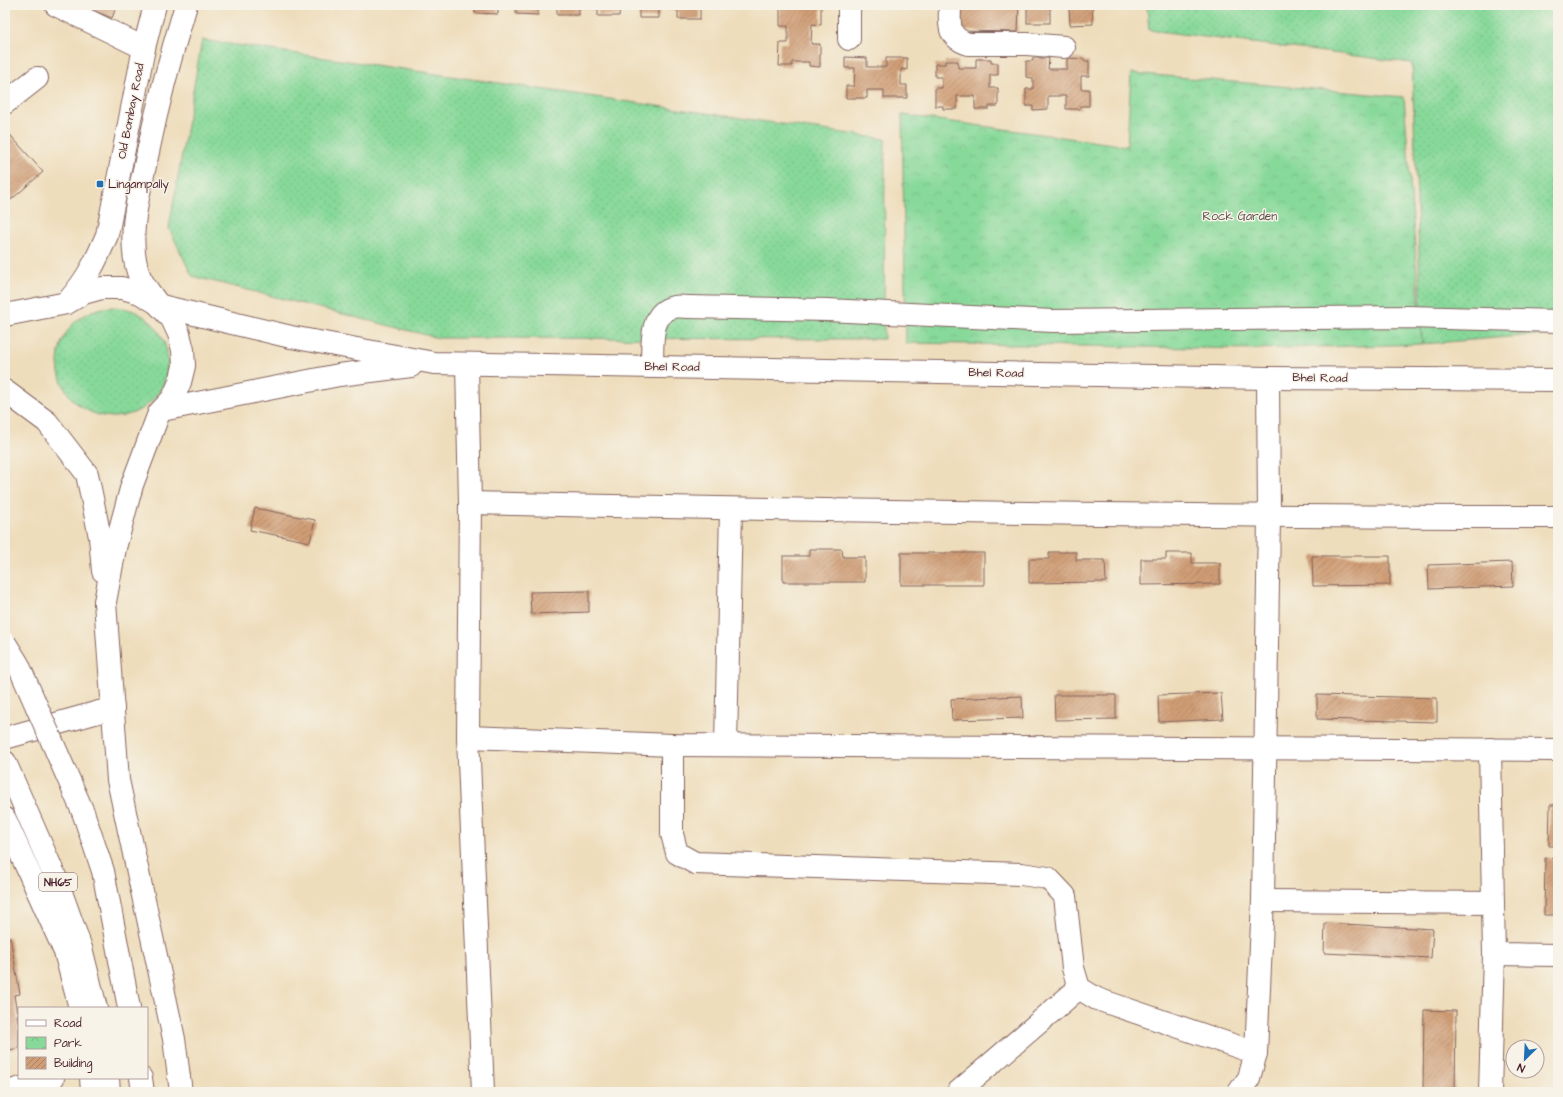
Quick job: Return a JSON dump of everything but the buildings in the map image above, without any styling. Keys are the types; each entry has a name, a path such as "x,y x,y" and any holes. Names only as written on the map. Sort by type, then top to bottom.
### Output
{"main road":[{"path":"56,5 144,48"},
{"name":"Old Bombay Road","path":"67,303 84,283 96,262 107,235 144,48 155,5"},
{"name":"Old Bombay Road","path":"105,602 115,548 132,485 159,413 173,398 180,382 184,366 183,350 179,334 172,319 159,305 138,273 133,245 135,213 158,103 186,5"},
{"path":"849,5 849,39"},
{"path":"950,5 950,32 957,40 968,44 1026,44 1064,47"},
{"path":"5,103 37,78"},
{"path":"5,316 67,303 84,293 102,288 122,288 140,293 159,305 291,337 434,363"},
{"path":"652,367 654,326 660,315 672,307 690,306 827,310 1053,321 1408,317 1558,321"},
{"path":"162,410 339,374 434,363"},
{"name":"Bhel Road","path":"434,363 1268,378 1558,380"},
{"path":"467,364 470,503 468,747 483,1092"},
{"path":"1240,1092 1249,1078 1256,1053 1263,900 1269,517 1268,378"},
{"path":"5,391 47,422 87,474 100,537 118,780 174,1039 181,1092"},
{"path":"470,503 731,509 1269,517 1558,517"},
{"path":"726,745 731,509"},
{"path":"5,643 18,664 83,812 103,871 130,1007"},
{"path":"5,738 113,708"},
{"path":"672,745 672,834 677,853 695,863 1021,874 1048,878 1064,896 1073,968 1079,988 1098,999 1256,1053"},
{"path":"468,747 726,745 1558,750"},
{"path":"1490,749 1494,954 1490,1092"},
{"name":"NH65","path":"5,762 57,880 81,948 96,1007"},
{"path":"5,819 65,952 80,1007"},
{"path":"1263,900 1493,904"},
{"path":"1494,954 1558,954"},
{"path":"958,1092 1079,988"},
{"path":"8,1092 50,1079"},
{"path":"91,1079 92,1092"},
{"path":"108,1079 109,1092"},
{"path":"141,1079 143,1092"}],"green space":[{"path":"1147,5 1558,5 1558,333 1422,344 1412,63 1149,30"},
{"path":"202,40 885,139 884,339 438,338 192,276 169,228"},
{"name":"Rock Garden","path":"1131,73 1404,97 1422,344 1255,349 906,343 902,115 1127,146"},
{"path":"113,307 134,311 152,323 164,341 168,362 164,383 152,401 134,413 113,417 92,413 74,401 62,383 58,362 62,341 74,323 92,311"}],"place":[{"name":"Lingampally","path":"100,184"}]}
